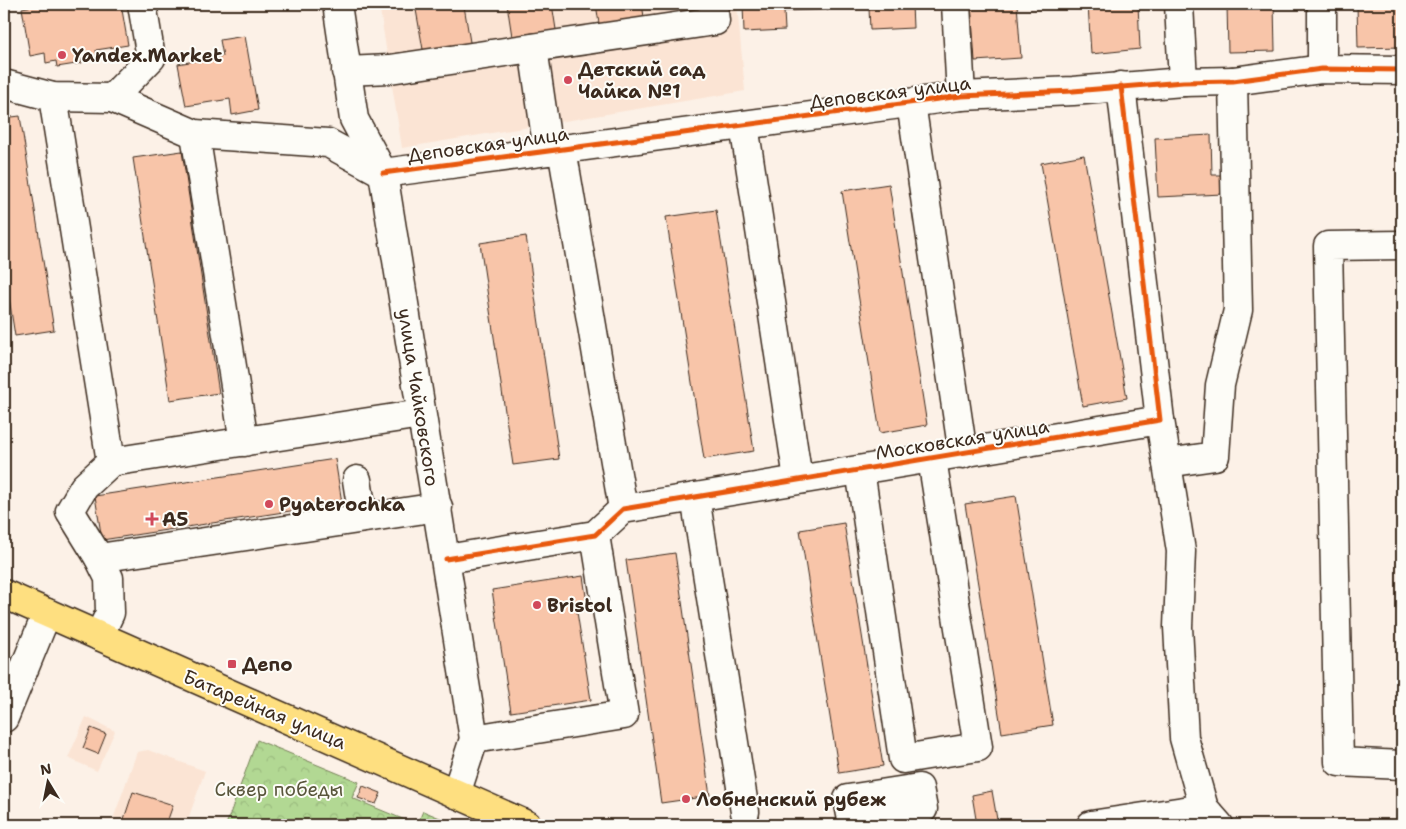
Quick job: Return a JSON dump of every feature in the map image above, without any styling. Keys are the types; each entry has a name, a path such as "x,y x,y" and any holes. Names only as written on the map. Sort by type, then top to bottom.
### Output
{"main road":[{"name":"Батарейная улица","path":"4,594 527,825"}],"street":[{"path":"112,98 151,58 142,4"},
{"name":"улица Чайковского","path":"337,4 354,119 383,173 474,739 456,794"},
{"path":"346,71 390,70 715,21 713,4"},
{"path":"956,4 961,96"},
{"path":"1179,4 1183,82"},
{"path":"1322,4 1322,69"},
{"path":"446,559 595,535 623,509 555,150 533,48"},
{"name":"Деповская улица","path":"383,173 961,96 1073,91 1121,86 1234,80 1322,69 1402,70"},
{"path":"1167,463 1215,456 1220,385 1238,310 1234,80"},
{"path":"4,84 53,97 112,98 195,134 328,143 383,173"},
{"path":"1091,825 1211,816 1184,738 1178,627 1181,552 1160,420 1121,86"},
{"path":"53,97 111,462"},
{"path":"911,103 963,454"},
{"path":"744,125 798,480"},
{"path":"195,134 244,442"},
{"path":"1402,246 1328,246 1340,762 1402,764"},
{"path":"99,636 110,613 109,578 70,511 84,487 111,462 422,414"},
{"name":"Московская улица","path":"623,509 1160,420"},
{"path":"904,759 978,747 932,459"},
{"path":"860,470 908,790"},
{"path":"357,480 363,518"},
{"path":"695,497 745,812"},
{"path":"99,558 438,507"},
{"path":"474,739 624,715 595,535"},
{"path":"4,718 13,670 47,613"}],"shaded area":[{"name":"Детский сад Чайка №1","path":"379,4 737,4 745,91 402,148"},
{"path":"86,717 115,731 97,771 68,758"},
{"path":"148,750 205,771 186,825 111,825 137,752"}],"green space":[{"name":"Сквер победы","path":"257,740 359,782 352,798 417,825 226,825"},
{"path":"423,811 457,825 417,825"}],"building":[{"path":"39,4 121,4 128,45 96,50 97,56 81,59 82,63 57,67 56,61 46,63 45,53 30,56 22,8"},
{"path":"415,4 479,4 464,6 471,48 424,55"},
{"path":"507,4 552,4 557,36 513,43"},
{"path":"596,4 642,4 645,23 600,30"},
{"path":"743,4 912,4 913,28 870,30 869,8 784,11 785,30 744,32"},
{"path":"971,4 1017,4 1021,58 975,61"},
{"path":"1088,4 1138,4 1140,49 1091,54"},
{"path":"1227,4 1274,4 1275,51 1228,52"},
{"path":"1357,4 1402,4 1402,47 1358,48"},
{"path":"245,36 258,110 232,115 230,99 186,106 178,64 223,56 220,40"},
{"path":"20,116 54,330 15,336 4,266 4,118"},
{"path":"1211,135 1212,175 1222,175 1223,194 1158,197 1155,138"},
{"path":"182,151 219,393 170,400 133,158"},
{"path":"1084,155 1127,398 1083,406 1041,163"},
{"path":"889,184 927,425 880,433 842,191"},
{"path":"716,210 754,451 704,459 666,217"},
{"path":"526,236 559,459 513,465 480,243"},
{"path":"335,459 342,503 102,540 95,496"},
{"path":"1016,496 1053,725 1002,733 965,504"},
{"path":"844,523 883,766 839,773 800,530"},
{"path":"675,553 710,796 661,803 626,560"},
{"path":"583,576 588,610 577,612 591,700 511,712 492,590"},
{"path":"91,728 106,734 98,754 83,748"},
{"path":"363,786 381,793 376,804 358,798"},
{"path":"992,791 998,825 977,825 972,795"},
{"path":"133,792 173,805 166,825 122,825"}],"cycle path":[{"path":"383,173 961,96 1073,91 1183,82 1233,81 1322,69 1402,70"},
{"path":"446,559 595,535 623,509 1160,420 1121,86"}],"place":[{"name":"Yandex.Market","path":"62,55"},
{"name":"Детский сад Чайка №1","path":"568,80"},
{"name":"Pyaterochka","path":"269,504"},
{"name":"А5","path":"152,519"},
{"name":"Bristol","path":"537,605"},
{"name":"Депо","path":"232,664"},
{"name":"Лобненский рубеж","path":"686,799"}]}
